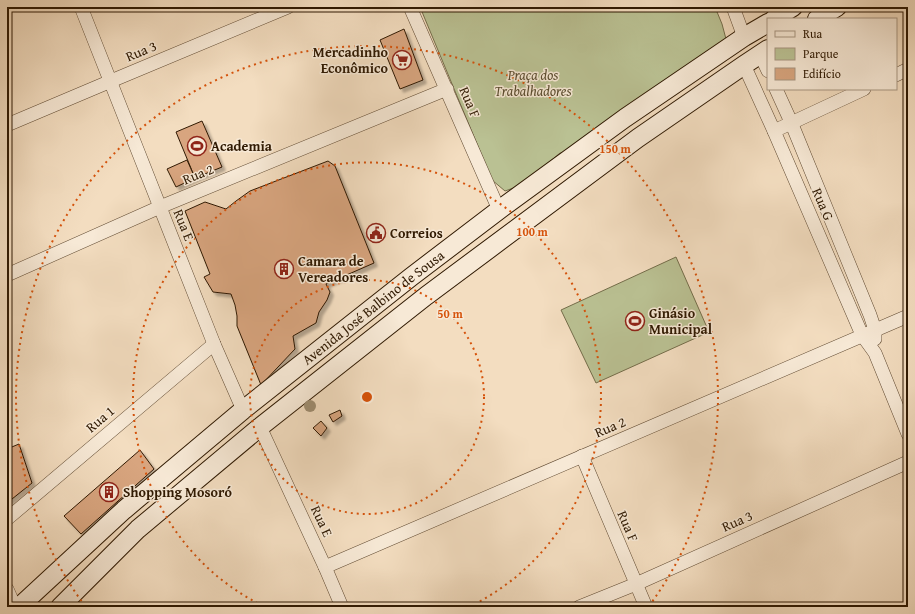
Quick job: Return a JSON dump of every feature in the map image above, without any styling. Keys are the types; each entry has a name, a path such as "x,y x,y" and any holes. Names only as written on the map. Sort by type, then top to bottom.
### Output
{"main road":[{"path":"776,18 793,7"},
{"path":"819,18 837,7"},
{"name":"Avenida José Balbino de Sousa","path":"19,607 124,510 243,410 411,277 499,210 625,118 744,37 767,24"},
{"name":"Avenida José Balbino de Sousa","path":"60,607 138,529 260,427 426,296 638,138 764,52"},
{"path":"625,118 638,138"},
{"path":"411,277 426,296"},
{"path":"124,510 138,529"}],"street":[{"name":"Rua E","path":"81,7 214,344 243,410"},
{"name":"Rua 3","path":"7,125 288,7"},
{"name":"Rua F","path":"410,7 499,210"},
{"path":"733,7 744,37"},
{"path":"764,52 767,67"},
{"name":"Rua G","path":"744,65 862,335 875,353 908,434"},
{"path":"897,74 908,69"},
{"name":"Rua 2","path":"7,275 160,207 447,89"},
{"name":"Rua G","path":"776,90 792,122 867,308 875,330 875,353"},
{"path":"774,131 862,90"},
{"name":"Rua 2","path":"325,567 908,316"},
{"name":"Rua 1","path":"7,519 214,344"},
{"name":"Rua E","path":"260,427 342,607"},
{"name":"Rua F","path":"582,456 646,607"},
{"name":"Rua 3","path":"579,607 636,584 908,462"},
{"path":"7,589 15,607"}],"green space":[{"name":"Praça dos Trabalhadores","path":"420,7 715,7 726,39 582,152 560,153 522,185 505,191 492,180"},
{"name":"Ginásio Municipal","path":"676,257 709,332 596,383 561,310"}],"building":[{"name":"Mercadinho Econômico","path":"404,29 423,80 400,89 380,40"},
{"name":"Academia","path":"202,121 222,167 195,178 176,132"},
{"path":"187,160 195,178 176,187 167,169"},
{"name":"Camara de Vereadores","path":"328,161 335,166 374,263 326,284 330,292 327,300 319,312 316,323 293,336 295,349 261,385 237,326 235,305 231,294 213,292 204,277 210,274 185,211 205,202 226,209 250,191"},
{"path":"340,410 342,416 333,422 329,415"},
{"path":"321,421 327,428 321,436 313,428"},
{"path":"19,444 32,483 7,503 7,449"},
{"name":"Shopping Mosoró","path":"140,450 154,469 81,534 64,516"}],"place":[{"name":"Mercadinho Econômico","path":"402,60"},
{"name":"Academia","path":"197,146"},
{"name":"Correios","path":"376,233"},
{"name":"Camara de Vereadores","path":"284,269"},
{"name":"Ginásio Municipal","path":"635,321"},
{"name":"Shopping Mosoró","path":"109,492"}]}
